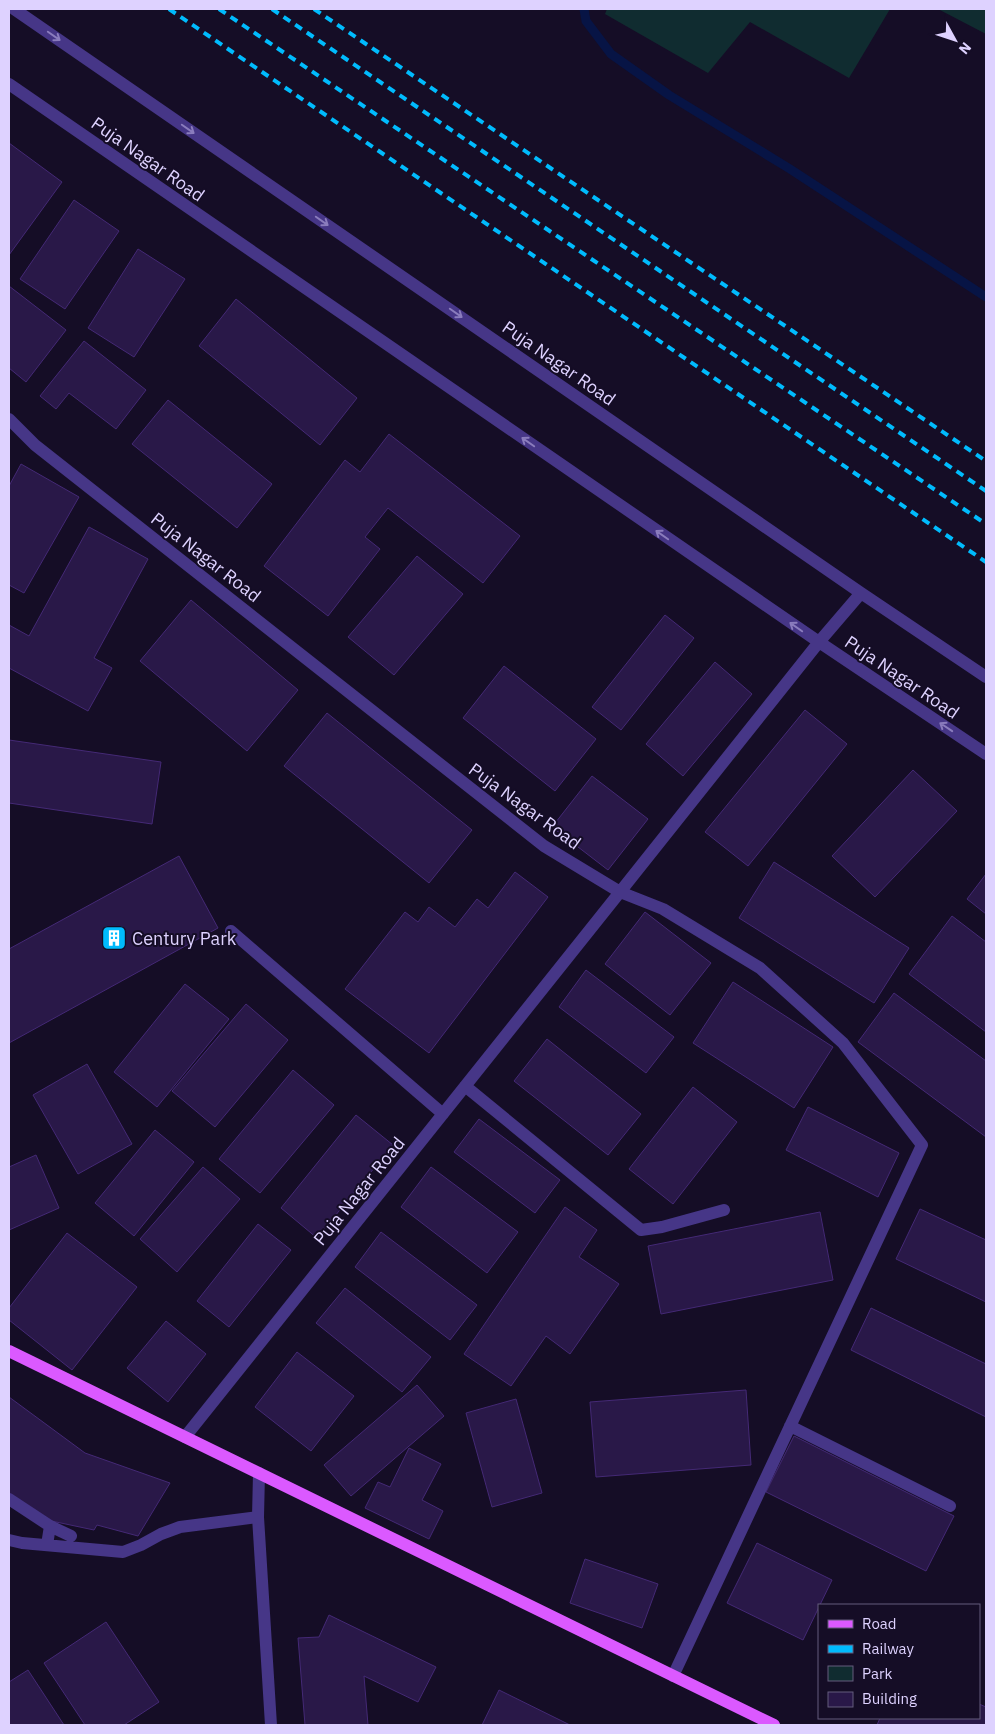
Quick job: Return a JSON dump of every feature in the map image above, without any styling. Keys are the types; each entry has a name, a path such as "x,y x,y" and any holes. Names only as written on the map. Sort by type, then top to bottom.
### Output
{"main road":[{"path":"9,1351 774,1725"}],"street":[{"name":"Puja Nagar Road","path":"14,9 986,677"},
{"name":"Puja Nagar Road","path":"9,84 819,642 986,754"},
{"name":"Puja Nagar Road","path":"9,419 35,444 544,846 620,892 185,1437"},
{"path":"673,1676 922,1145 843,1043 760,968 663,909 620,892 861,592"},
{"path":"231,931 443,1114"},
{"path":"465,1086 641,1230 724,1210"},
{"path":"790,1426 950,1506"},
{"path":"259,1474 258,1516 270,1725"},
{"path":"9,1499 50,1526 71,1536"},
{"path":"9,1540 22,1543 123,1552 141,1545 160,1534 180,1527 258,1516"},
{"path":"47,1545 50,1526"}],"green space":[{"path":"607,9 890,9 849,78 750,22 708,73 605,14"},
{"path":"938,9 986,9 986,34"}],"building":[{"path":"9,143 62,182 9,255"},
{"path":"74,200 119,231 65,309 20,279"},
{"path":"138,249 185,279 134,357 88,328"},
{"path":"9,286 66,330 26,382 9,368"},
{"path":"236,299 357,398 320,445 199,346"},
{"path":"84,341 146,390 116,429 69,393 56,409 40,396"},
{"path":"168,400 272,484 237,528 132,444"},
{"path":"389,434 520,536 483,583 388,508 365,537 380,549 328,616 264,566 345,460 360,472"},
{"path":"21,464 79,497 24,593 9,585 9,486"},
{"path":"89,527 148,559 94,658 112,668 88,711 9,668 9,625 29,636"},
{"path":"417,556 463,594 394,675 348,637"},
{"path":"191,600 298,690 247,751 140,661"},
{"path":"665,615 694,638 621,730 592,707"},
{"path":"715,662 752,694 683,776 646,744"},
{"path":"504,666 596,739 555,791 463,718"},
{"path":"805,710 847,744 748,866 705,832"},
{"path":"327,713 472,830 429,883 284,766"},
{"path":"9,740 161,762 152,824 9,803"},
{"path":"913,770 957,811 875,897 832,856"},
{"path":"592,776 648,819 608,870 552,827"},
{"name":"Century Park","path":"179,856 218,928 9,1043 9,949"},
{"path":"774,862 909,948 874,1003 739,918"},
{"path":"515,872 548,897 429,1053 345,989 405,912 418,922 429,907 455,927 477,899 488,908"},
{"path":"986,874 986,914 967,899"},
{"path":"645,912 711,963 670,1015 605,964"},
{"path":"952,916 986,942 986,1032 909,974"},
{"path":"586,970 674,1037 646,1073 559,1007"},
{"path":"733,982 833,1047 794,1108 693,1043"},
{"path":"185,984 229,1019 157,1107 114,1072"},
{"path":"894,993 986,1061 986,1137 858,1042"},
{"path":"246,1004 288,1040 215,1127 172,1091"},
{"path":"547,1039 641,1114 608,1155 514,1081"},
{"path":"87,1064 132,1144 78,1174 33,1095"},
{"path":"293,1070 334,1105 260,1193 219,1159"},
{"path":"693,1087 737,1122 673,1204 629,1169"},
{"path":"808,1107 899,1153 878,1197 786,1150"},
{"path":"356,1115 393,1145 317,1238 281,1208"},
{"path":"479,1119 560,1180 535,1213 454,1152"},
{"path":"155,1130 194,1162 134,1236 95,1203"},
{"path":"36,1155 59,1208 9,1230 9,1167"},
{"path":"203,1167 240,1199 177,1272 140,1239"},
{"path":"431,1167 518,1232 487,1273 401,1207"},
{"path":"565,1207 597,1230 579,1257 619,1284 570,1354 546,1336 511,1386 464,1354"},
{"path":"920,1209 986,1240 986,1302 896,1259"},
{"path":"820,1212 833,1280 661,1314 648,1246"},
{"path":"258,1224 291,1250 229,1327 197,1301"},
{"path":"381,1232 477,1305 450,1340 355,1267"},
{"path":"67,1233 137,1287 72,1370 9,1320 9,1308"},
{"path":"345,1288 431,1357 402,1392 316,1323"},
{"path":"871,1308 986,1364 986,1417 851,1350"},
{"path":"166,1321 206,1354 168,1402 127,1368"},
{"path":"297,1352 354,1396 311,1451 255,1407"},
{"path":"417,1385 444,1416 351,1496 324,1465"},
{"path":"746,1390 751,1465 596,1477 590,1402"},
{"path":"9,1397 85,1453 170,1483 138,1536 97,1525 94,1530 42,1519 9,1494"},
{"path":"516,1399 542,1493 492,1507 466,1413"},
{"path":"794,1436 954,1516 926,1571 766,1492"},
{"path":"409,1448 441,1464 422,1500 443,1511 429,1539 365,1508 378,1482 390,1487"},
{"path":"757,1543 832,1580 820,1604 818,1604 818,1609 803,1640 727,1603"},
{"path":"585,1559 658,1584 642,1628 570,1603"},
{"path":"329,1615 436,1667 418,1702 364,1676 368,1725 305,1725 298,1638 319,1637"},
{"path":"106,1622 159,1702 124,1725 85,1725 44,1663"},
{"path":"28,1670 64,1725 9,1725 9,1682"},
{"path":"499,1690 570,1725 482,1725"},
{"path":"980,1704 986,1707 986,1725 877,1725 880,1719 980,1719"}],"waterway":[{"path":"584,9 586,21 611,54 669,95 790,169 986,297"}],"railway":[{"path":"169,9 986,562"},
{"path":"219,9 986,524"},
{"path":"272,9 986,491"},
{"path":"314,9 986,461"}],"place":[{"name":"Century Park","path":"114,938"}]}
